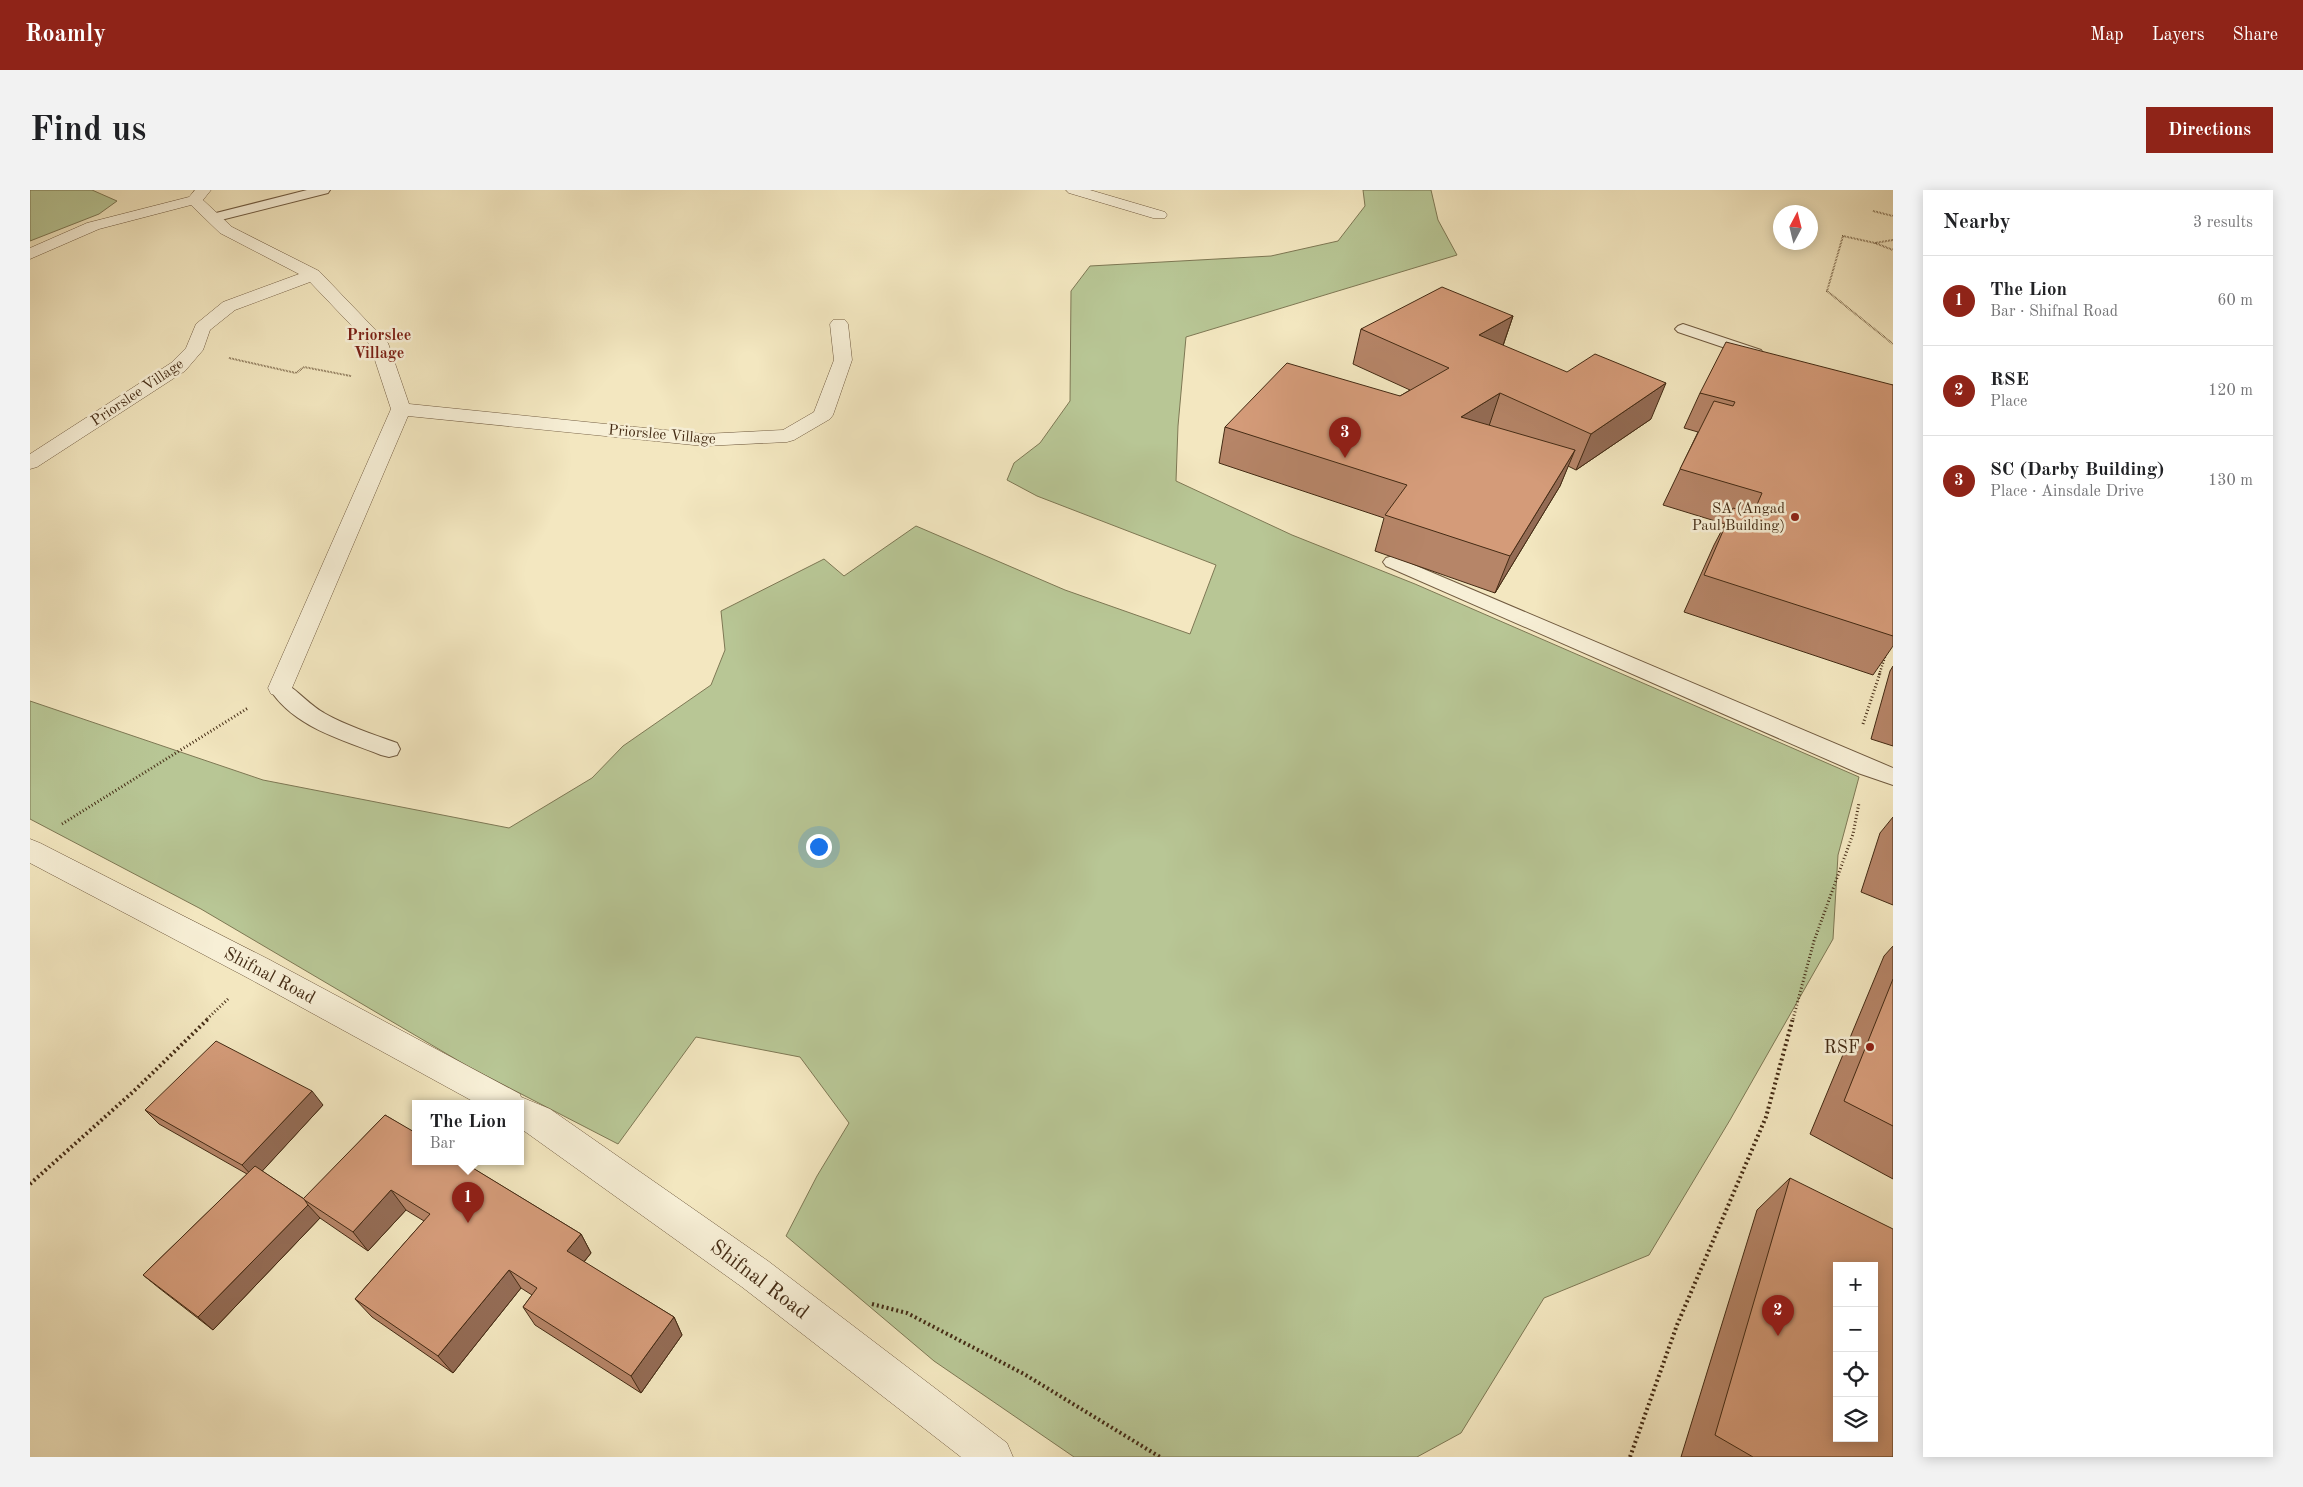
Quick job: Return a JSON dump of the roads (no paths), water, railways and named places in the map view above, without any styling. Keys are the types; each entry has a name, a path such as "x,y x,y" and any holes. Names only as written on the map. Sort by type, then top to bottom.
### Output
{"street":[{"path":"1074,190 1159,215"},
{"path":"30,254 93,226 198,195 213,218 226,230 313,275 379,343 401,408 280,688"},
{"name":"Priorslee Village","path":"30,463 178,366 194,350 202,328 229,306 313,275"},
{"name":"Priorslee Village","path":"401,408 704,440 787,436 823,415 843,360 839,324"},
{"name":"Shifnal Road","path":"30,850 259,969 501,1100"},
{"name":"Shifnal Road","path":"524,1113 538,1120 755,1274 993,1457"}],"lane":[{"path":"213,218 323,190"},
{"path":"1683,329 1768,356"},
{"path":"1393,562 1893,777"},
{"path":"280,688 291,702 308,716 389,749"}],"place":[{"name":"SC (Darby Building)","path":"1345,458"},
{"name":"SA (Angad Paul Building)","path":"1795,517"},
{"name":"RSF","path":"1870,1047"},
{"name":"The Lion","path":"468,1223"},
{"name":"RSE","path":"1778,1336"}],"district":[{"name":"Priorslee Village","path":"379,343"}]}
